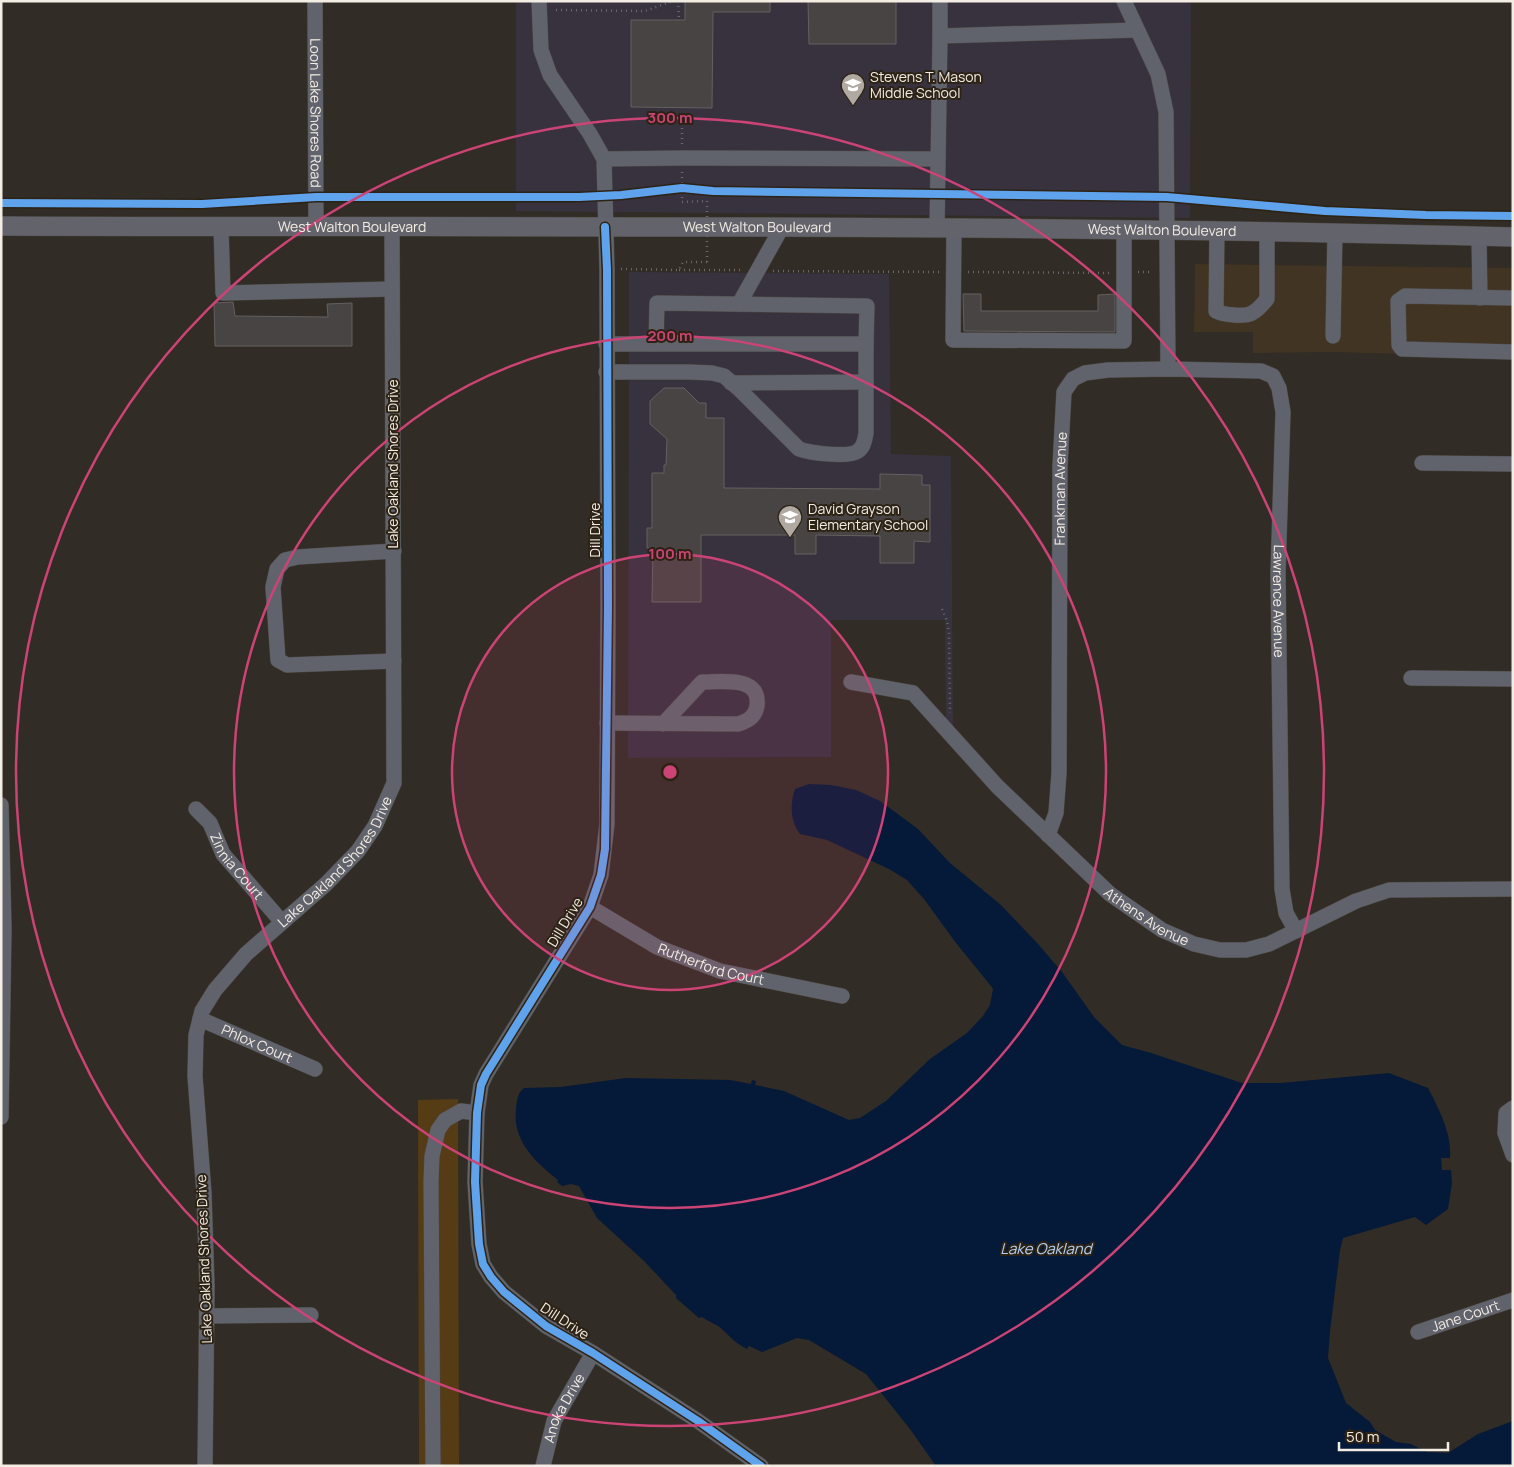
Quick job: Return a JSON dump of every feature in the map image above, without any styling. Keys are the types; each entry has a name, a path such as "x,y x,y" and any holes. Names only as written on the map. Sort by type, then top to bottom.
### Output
{"main road":[{"name":"West Walton Boulevard","path":"1,226 945,228 1218,230 1513,237"}],"street":[{"name":"Loon Lake Shores Road","path":"316,1 316,227"},
{"path":"539,1 541,50 550,75 590,134 604,160 682,158 937,159"},
{"path":"940,1 937,159 945,228 954,272 953,340 1124,341 1124,230"},
{"path":"1124,1 1158,74 1166,112 1168,368"},
{"path":"940,36 1138,30"},
{"name":"Dill Drive","path":"604,160 607,269 607,723 605,849 601,875 590,907 481,1085 477,1113 475,1182 479,1244 483,1264 491,1277 504,1292 546,1326 593,1353 698,1421 761,1466"},
{"path":"221,226 223,293 392,289"},
{"name":"Lake Oakland Shores Drive","path":"205,1466 207,1316 204,1193 195,1076 196,1035 202,1011 215,990 246,954 326,884 358,851 375,826 394,783 392,227"},
{"path":"739,304 782,227"},
{"path":"1218,230 1216,311 1221,314 1251,314 1267,299 1267,231"},
{"path":"1333,336 1335,232"},
{"path":"1479,236 1480,298"},
{"path":"1513,298 1405,296 1398,301 1399,345 1405,350 1513,352"},
{"path":"606,372 712,373 724,376 799,449 807,452 850,454 858,451 865,442 867,306 656,304 656,344"},
{"path":"606,344 866,344"},
{"name":"Frankman Avenue","path":"1048,835 1056,813 1059,773 1060,466 1064,392 1073,378 1085,373 1108,370 1168,368"},
{"name":"Lawrence Avenue","path":"1168,368 1261,371 1273,376 1280,388 1284,412 1278,573 1282,889 1286,913 1296,931"},
{"path":"732,383 866,382"},
{"path":"1422,463 1513,464"},
{"path":"394,551 298,557 285,560 277,569 274,587 278,660 287,665 394,661"},
{"path":"1411,678 1513,679"},
{"path":"607,723 663,724 738,724 748,720 756,712 758,701 756,692 749,685 740,682 702,682 663,724"},
{"name":"Athens Avenue","path":"851,682 913,693 997,786 1110,894 1162,930 1194,944 1220,950 1246,950 1269,944 1356,900 1389,890 1513,889"},
{"path":"1,805 4,929 1,1117"},
{"name":"Zinnia Court","path":"196,809 210,824 223,854 282,922"},
{"name":"Rutherford Court","path":"590,907 657,947 720,971 842,996"},
{"name":"Phlox Court","path":"200,1019 314,1069"},
{"path":"1513,1108 1506,1113 1505,1133 1513,1155"},
{"path":"433,1466 432,1156 438,1130 445,1120 461,1111 477,1113"},
{"name":"Jane Court","path":"1418,1332 1513,1300"},
{"path":"207,1316 311,1315"},
{"name":"Anoka Drive","path":"542,1466 554,1421 593,1353"}],"path":[{"path":"556,10 645,11 673,1"},
{"path":"678,1 679,20"},
{"path":"673,189 690,189"},
{"path":"679,270 683,262 707,262 706,201 682,202"},
{"path":"607,269 1167,272"},
{"path":"942,609 947,621 948,633 950,714 948,732"}],"shaded area":[{"name":"Stevens T. Mason Middle School","path":"516,1 1191,1 1190,218 516,211"},
{"path":"1195,264 1513,268 1513,357 1332,352 1253,353 1253,332 1194,332"},
{"name":"David Grayson Elementary School","path":"629,272 889,274 891,454 951,456 953,727 946,722 945,620 831,620 831,757 628,758"},
{"path":"458,1099 459,1466 419,1466 418,1100"}],"water":[{"name":"Lake Oakland","path":"809,784 831,785 856,790 880,801 918,829 950,863 1001,905 1038,944 1062,972 1094,1017 1122,1045 1242,1083 1281,1083 1389,1073 1428,1088 1440,1113 1449,1140 1450,1158 1441,1158 1442,1170 1451,1170 1452,1183 1448,1209 1426,1225 1415,1217 1343,1238 1328,1358 1346,1403 1370,1422 1375,1430 1396,1442 1411,1444 1427,1452 1448,1453 1478,1434 1513,1421 1513,1466 936,1466 910,1429 866,1374 809,1340 797,1338 762,1352 749,1346 747,1349 734,1341 719,1327 702,1317 699,1318 676,1298 676,1295 644,1261 597,1218 579,1186 571,1184 562,1186 557,1182 558,1180 541,1166 527,1149 521,1140 516,1120 518,1097 524,1088 561,1087 626,1078 730,1080 751,1084 752,1080 756,1081 755,1085 784,1091 849,1120 860,1118 886,1101 930,1059 967,1033 983,1016 990,1005 993,989 924,899 907,880 889,869 827,840 800,834 794,824 792,801 795,789"}],"building":[{"path":"685,1 770,1 770,12 713,12 712,108 631,107 631,20 685,20"},
{"path":"808,1 896,1 896,44 809,44"},
{"path":"963,294 981,294 981,311 1098,311 1098,295 1115,294 1115,332 964,331"},
{"path":"233,302 235,316 328,317 327,304 352,303 352,346 215,346 214,303"},
{"path":"664,388 684,388 699,403 706,403 706,418 724,418 724,488 880,489 880,474 922,475 922,485 930,485 930,542 914,541 914,563 880,563 880,536 816,535 816,554 795,554 795,535 701,535 701,602 652,602 653,548 647,548 647,528 652,528 652,473 664,473 667,439 650,424 650,401"}],"cycle path":[{"path":"1,203 202,204 316,197 579,197 621,195 682,188 713,191 1167,197 1325,211 1513,216"},
{"path":"605,227 607,269 608,606 605,849 601,875 590,907 481,1085 477,1113 475,1182 479,1244 483,1264 491,1277 504,1292 546,1326 593,1353 698,1421 761,1466"}],"place":[{"name":"Stevens T. Mason Middle School","path":"853,106"},
{"name":"David Grayson Elementary School","path":"790,538"}]}
